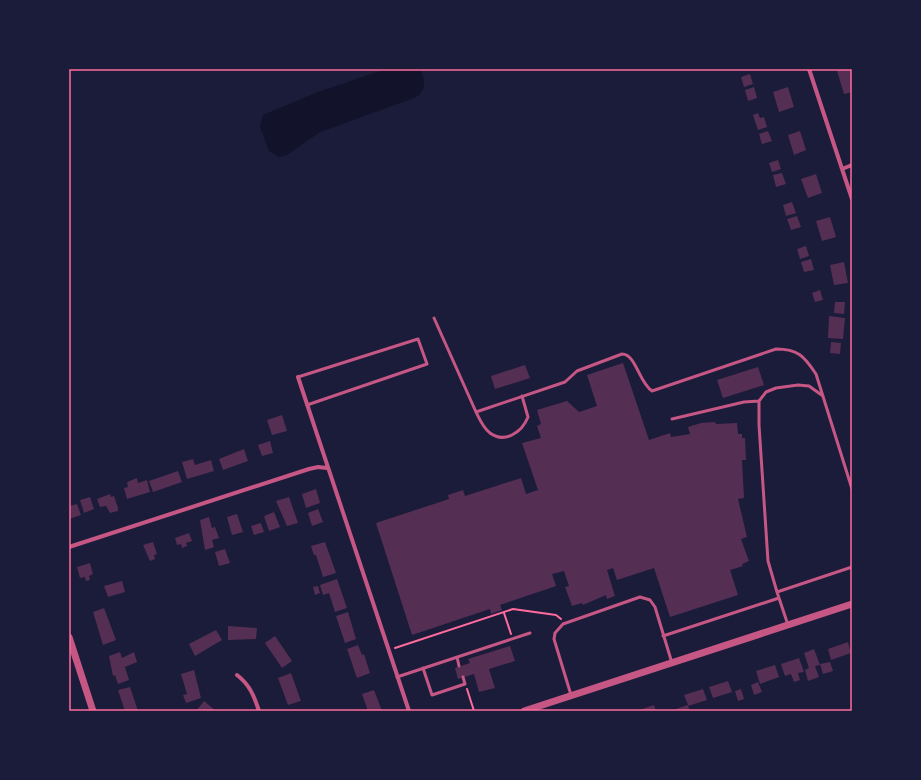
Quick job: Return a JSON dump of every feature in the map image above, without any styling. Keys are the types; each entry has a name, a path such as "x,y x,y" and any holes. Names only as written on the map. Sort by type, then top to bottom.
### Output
{"street":[{"path":"809,69 852,199"},
{"path":"842,169 852,165"},
{"path":"298,377 327,468 332,476 408,711"},
{"path":"69,547 309,469 318,467 327,468"},
{"path":"524,711 852,604"},
{"path":"69,637 93,711"},
{"path":"237,675 252,689 259,711"}],"lane":[{"path":"434,318 476,412 484,427 490,434 498,437 510,436 522,429 528,417 522,396"},
{"path":"298,377 418,339 427,364 307,405"},
{"path":"476,412 565,382 577,370 622,354 629,355 632,358 641,380 646,387 652,391 776,349 785,349 794,351 805,358 816,374 852,489"},
{"path":"788,625 768,561 759,425 759,401 766,392 776,388 798,385 809,386 823,396"},
{"path":"672,420 744,402 759,401"},
{"path":"777,592 852,567"},
{"path":"571,696 554,639 558,629 565,623 640,597 650,600 655,607 672,663"},
{"path":"663,636 779,598"},
{"path":"397,677 530,634"},
{"path":"457,657 460,666"},
{"path":"422,668 432,695 465,684 463,677"}],"path":[{"path":"388,650 513,609 556,615 565,623"},
{"path":"504,613 513,639"},
{"path":"465,684 474,711"}],"shaded area":[{"path":"386,69 420,69 424,81 423,89 414,98 320,132 287,155 279,157 269,151 260,127 263,115 318,92"}],"building":[{"path":"842,69 850,69 852,75 852,92 844,94 837,71"},
{"path":"750,74 753,84 744,87 741,77"},
{"path":"754,87 757,98 748,101 745,90"},
{"path":"788,87 794,107 779,112 773,92"},
{"path":"758,113 760,118 764,117 767,127 758,130 753,115"},
{"path":"768,131 772,141 762,144 759,134"},
{"path":"800,131 806,150 794,155 788,135"},
{"path":"778,160 781,169 772,172 769,163"},
{"path":"782,173 786,184 776,187 773,175"},
{"path":"816,174 822,193 808,198 801,179"},
{"path":"792,202 796,213 786,216 783,205"},
{"path":"797,216 801,227 791,230 787,219"},
{"path":"830,217 836,237 822,241 816,221"},
{"path":"806,246 809,256 800,259 797,249"},
{"path":"811,259 814,270 804,272 801,262"},
{"path":"844,262 848,283 834,285 830,265"},
{"path":"820,290 823,300 815,302 812,293"},
{"path":"835,302 845,302 844,314 834,313"},
{"path":"829,316 845,318 843,339 828,338"},
{"path":"831,342 841,343 840,354 830,353"},
{"path":"623,363 649,440 670,433 671,437 690,434 688,427 701,423 715,422 716,424 737,423 738,434 742,434 742,438 745,438 746,460 742,460 744,498 738,499 747,537 741,539 749,561 742,564 743,566 730,570 738,595 670,617 654,568 617,580 613,568 607,570 615,596 607,599 606,595 583,605 582,603 572,606 565,587 569,586 564,571 552,574 556,586 500,605 502,610 491,614 490,609 412,635 376,523 449,499 448,495 463,490 465,496 521,478 526,494 538,490 522,443 541,438 537,426 541,424 537,410 567,401 579,412 597,406 587,375"},
{"path":"525,365 530,378 495,389 491,376"},
{"path":"758,367 764,385 723,398 717,380"},
{"path":"282,415 287,431 272,435 267,420"},
{"path":"270,441 273,453 262,456 258,445"},
{"path":"244,449 248,461 223,470 219,459"},
{"path":"193,459 195,465 211,460 214,471 187,479 182,462"},
{"path":"178,471 182,482 153,492 149,481"},
{"path":"137,478 138,483 147,480 150,492 127,499 124,488 128,487 127,482"},
{"path":"316,489 320,503 306,508 302,494"},
{"path":"110,494 111,497 114,496 118,511 110,513 106,506 100,507 97,499"},
{"path":"90,497 94,509 84,513 80,500"},
{"path":"289,497 298,523 287,526 276,501"},
{"path":"77,504 81,515 69,519 69,506"},
{"path":"318,509 323,522 312,526 308,513"},
{"path":"274,512 280,527 269,531 264,516"},
{"path":"237,514 243,532 232,535 227,517"},
{"path":"209,517 212,528 215,527 219,538 212,540 214,547 205,550 200,520"},
{"path":"261,523 264,532 254,535 251,526"},
{"path":"189,533 192,541 186,543 187,546 182,548 181,544 177,545 175,538"},
{"path":"153,542 157,554 154,555 155,559 150,561 143,545"},
{"path":"325,542 336,573 323,577 316,555 314,555 311,546"},
{"path":"225,549 230,563 219,566 215,552"},
{"path":"90,563 93,574 89,576 90,580 86,581 85,577 80,578 77,567"},
{"path":"337,579 347,608 335,612 329,593 323,595 320,585"},
{"path":"122,581 125,592 108,597 104,586"},
{"path":"318,586 320,593 315,595 313,587"},
{"path":"104,608 116,640 103,645 93,612"},
{"path":"348,612 356,639 345,643 336,616"},
{"path":"228,626 257,628 256,639 228,640"},
{"path":"216,630 222,640 195,656 189,644"},
{"path":"275,636 292,661 282,668 265,643"},
{"path":"848,642 851,653 831,660 828,649"},
{"path":"358,645 362,655 364,654 370,673 357,678 347,649"},
{"path":"510,646 515,661 489,669 495,688 479,692 474,674 458,679 455,668 470,663 468,659"},
{"path":"814,649 820,665 815,666 819,677 808,681 805,670 809,668 804,653"},
{"path":"120,652 122,658 134,652 137,662 125,667 129,680 118,684 115,675 113,676 109,656"},
{"path":"799,658 804,672 798,673 800,680 794,682 791,674 785,676 781,664"},
{"path":"830,662 833,671 823,674 820,664"},
{"path":"775,665 779,677 760,684 756,671"},
{"path":"194,670 201,698 186,703 183,695 187,694 181,674"},
{"path":"291,673 301,701 288,705 278,678"},
{"path":"728,681 732,692 713,698 709,687"},
{"path":"758,682 762,692 754,695 751,685"},
{"path":"130,687 138,711 125,711 118,690"},
{"path":"703,689 707,700 688,706 690,711 677,711 676,709 688,705 684,695"},
{"path":"741,689 744,699 738,701 735,691"},
{"path":"374,690 382,711 368,711 362,694"},
{"path":"204,701 216,711 196,711"},
{"path":"654,705 656,711 636,711"}]}
